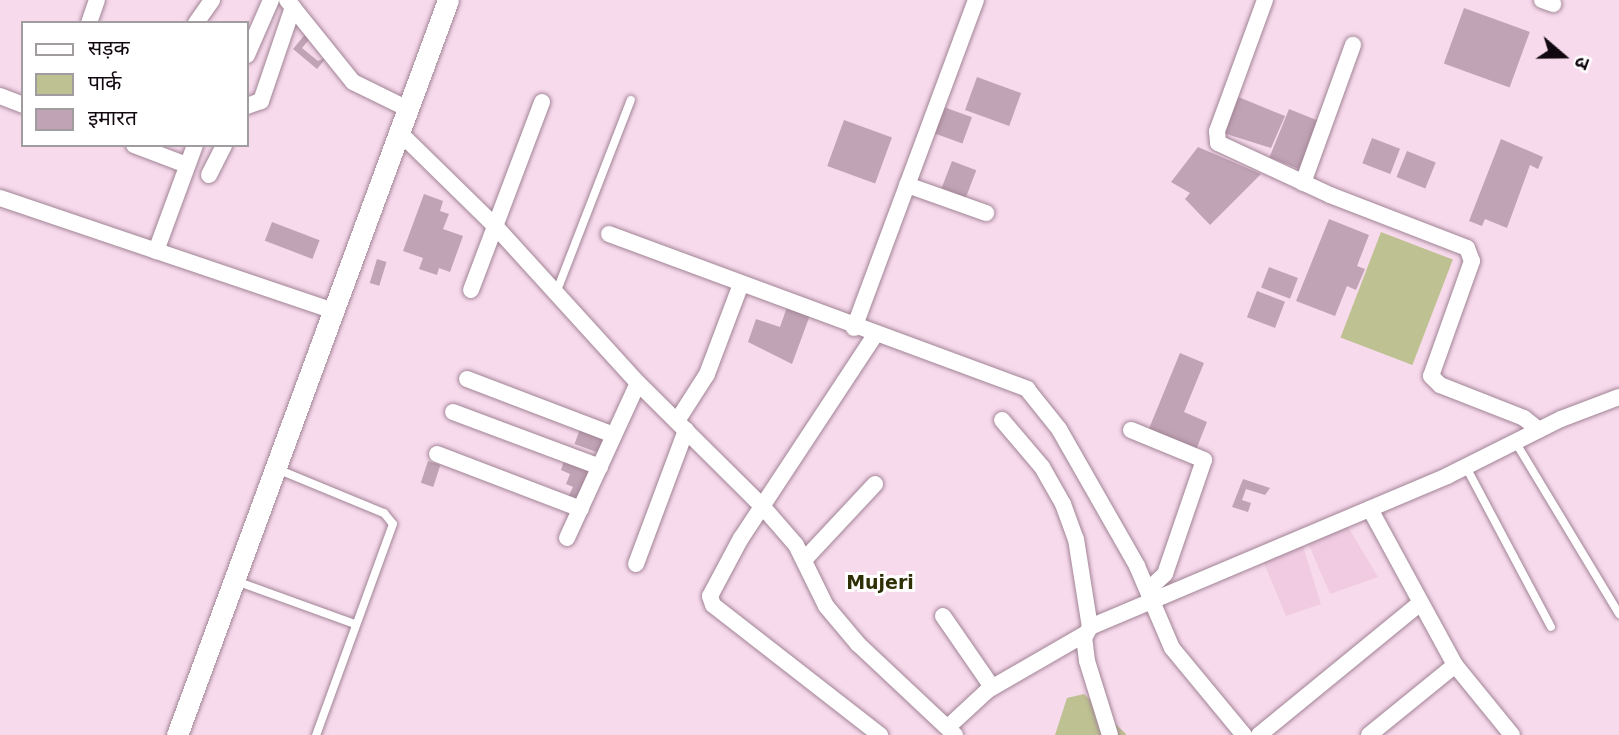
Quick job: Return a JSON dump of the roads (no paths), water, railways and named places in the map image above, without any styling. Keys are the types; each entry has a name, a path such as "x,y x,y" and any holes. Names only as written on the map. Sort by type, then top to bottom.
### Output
{"street":[{"path":"90,21 97,0"},
{"path":"197,21 212,0"},
{"path":"248,53 271,0"},
{"path":"177,735 277,470 448,0"},
{"path":"854,328 976,0"},
{"path":"1265,0 1216,139 1223,147 1303,183 1467,248 1472,261 1431,376 1440,385 1524,418 1539,430"},
{"path":"290,4 353,82 408,109"},
{"path":"248,106 261,101 290,4"},
{"path":"1303,183 1353,44"},
{"path":"0,96 21,103"},
{"path":"471,290 542,102"},
{"path":"399,132 496,227 638,383 764,507 804,560 826,606 858,644 952,731 992,687 1151,594 1370,509 1466,467 1539,430 1619,397"},
{"path":"139,147 187,165"},
{"path":"156,251 194,147"},
{"path":"209,175 223,147"},
{"path":"907,184 986,213"},
{"path":"0,198 334,311"},
{"path":"609,234 854,328 1027,389 1059,429 1151,594 1157,620 1172,648 1244,735"},
{"path":"636,564 682,425 707,373 741,284"},
{"path":"875,335 712,588 710,601 880,735"},
{"path":"467,379 614,435"},
{"path":"567,538 638,383"},
{"path":"453,412 600,467"},
{"path":"1002,420 1042,467 1070,520 1087,631 1087,661 1110,735"},
{"path":"1131,430 1204,460 1165,573 1151,594"},
{"path":"437,454 580,509"},
{"path":"804,560 875,484"},
{"path":"1370,509 1455,665 1512,735"},
{"path":"1259,735 1420,603"},
{"path":"943,616 992,687"},
{"path":"1369,735 1455,665"}],"lane":[{"path":"556,294 631,100"},
{"path":"1516,443 1619,614"},
{"path":"1466,467 1551,627"},
{"path":"277,470 391,519 391,531 316,735"},
{"path":"236,580 355,624"}],"district":[{"name":"Mujeri","path":"880,583"}]}
